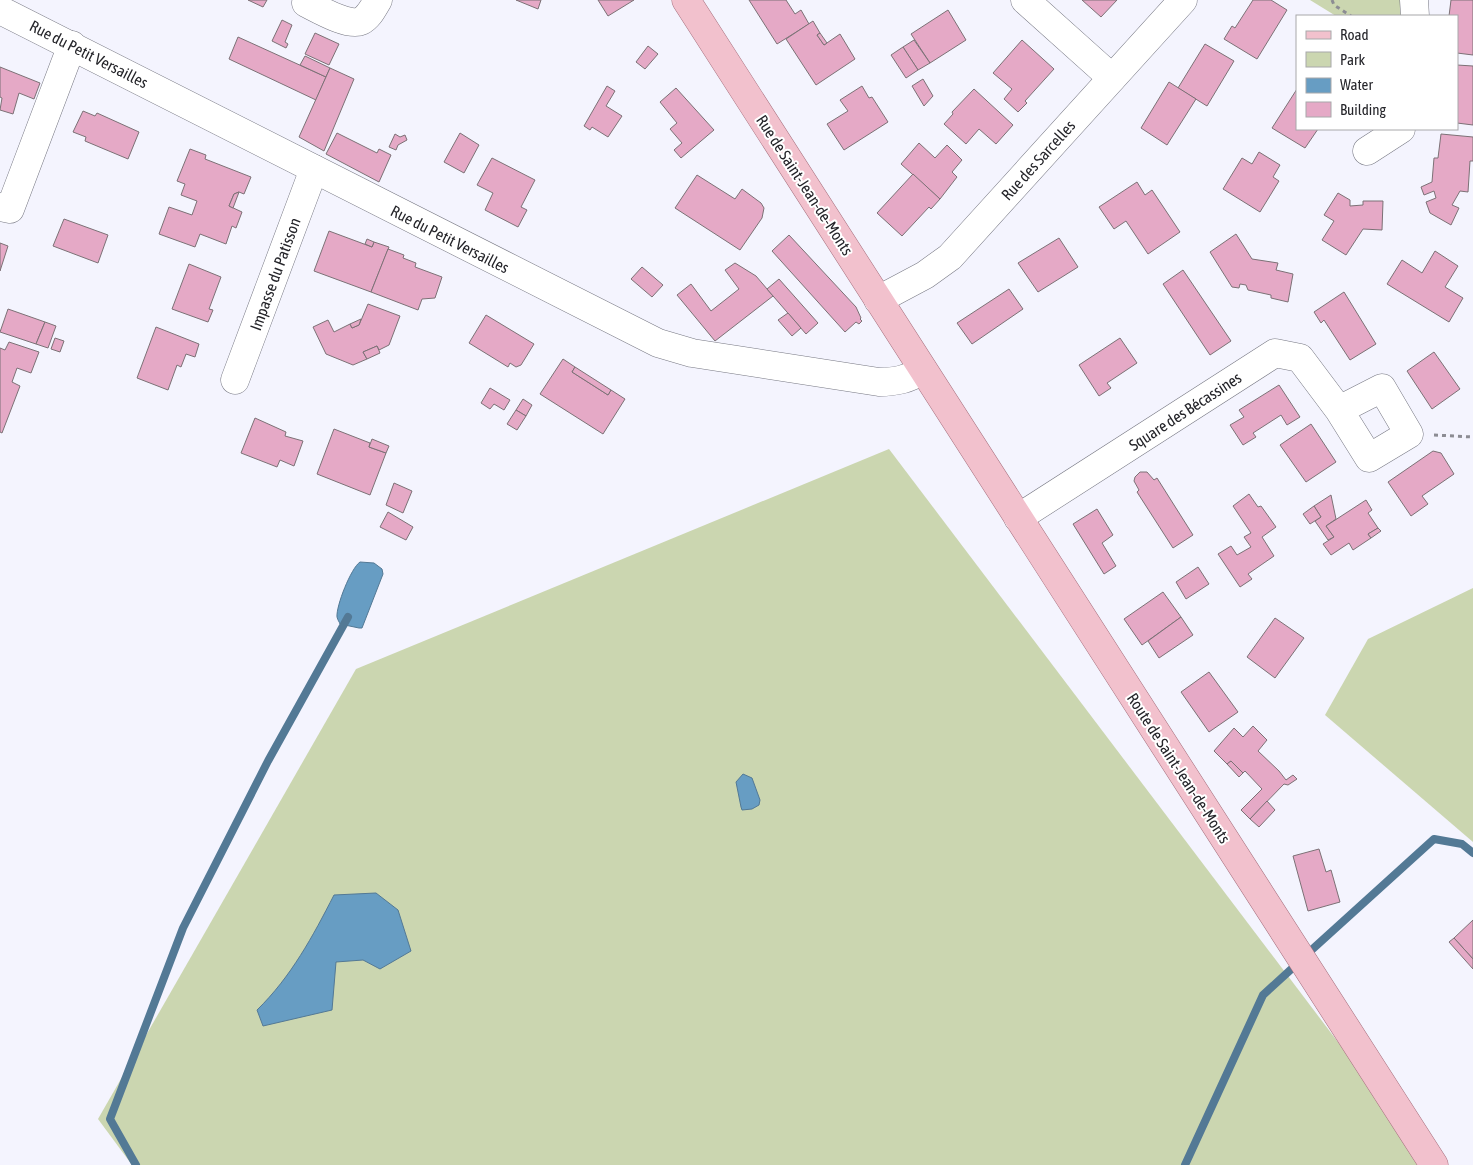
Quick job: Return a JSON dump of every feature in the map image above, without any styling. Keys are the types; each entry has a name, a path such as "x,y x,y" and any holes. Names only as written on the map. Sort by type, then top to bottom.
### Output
{"main road":[{"name":"Rue de Saint-Jean-de-Monts","path":"686,0 923,370"},
{"name":"Route de Saint-Jean-de-Monts","path":"923,370 1434,1165"}],"street":[{"path":"306,4 351,24 360,22 368,16 378,0"},
{"path":"1025,0 1112,78"},
{"name":"Rue des Sarcelles","path":"878,300 925,275 950,257 1182,0"},
{"path":"1414,0 1415,15"},
{"name":"Rue du Petit Versailles","path":"0,10 658,344 692,353 879,382 896,382 923,370"},
{"path":"0,207 10,209 72,45"},
{"path":"1367,151 1399,130"},
{"name":"Impasse du Patisson","path":"235,380 314,170"},
{"name":"Square des Bécassines","path":"1018,518 1276,353 1300,358 1339,410 1369,458 1409,434"},
{"path":"1339,410 1382,388 1409,434"}],"path":[{"path":"1332,0 1334,5 1349,15"},
{"path":"1409,434 1473,437"}],"green space":[{"path":"1310,0 1404,0 1405,15 1334,15"},
{"path":"889,449 1431,1165 132,1165 98,1119 356,669"},
{"path":"1473,588 1473,842 1325,715 1368,639"}],"water":[{"path":"360,562 374,563 382,569 383,574 362,628 340,624 337,617 345,588 352,572"},
{"path":"743,774 752,778 760,800 759,805 752,809 742,810 741,807 736,782"},
{"path":"376,893 398,910 411,951 380,969 363,960 336,962 332,1010 263,1026 257,1010 291,970 334,895"}],"building":[{"path":"248,0 267,0 263,7"},
{"path":"516,0 541,0 538,9"},
{"path":"598,0 634,0 608,16"},
{"path":"749,0 786,0 795,14 801,10 809,24 777,44"},
{"path":"1082,0 1117,0 1101,17"},
{"path":"1253,0 1271,0 1287,10 1257,59 1224,39 1232,26 1235,28"},
{"path":"1451,0 1473,0 1473,55 1458,53 1458,15 1449,15"},
{"path":"948,10 966,40 930,63 911,34"},
{"path":"282,20 292,25 285,42 288,44 286,48 272,41"},
{"path":"813,21 820,33 817,35 824,45 840,34 855,59 816,85 786,39"},
{"path":"315,33 339,44 329,65 305,54"},
{"path":"820,33 827,43 824,45 817,35"},
{"path":"238,37 326,77 316,100 229,59"},
{"path":"914,40 930,63 918,70 903,47"},
{"path":"1022,40 1054,69 1025,101 1027,103 1018,112 1004,99 1012,89 993,73"},
{"path":"1205,44 1234,61 1207,106 1178,88"},
{"path":"648,46 658,54 645,69 636,62"},
{"path":"903,47 918,70 906,78 891,55"},
{"path":"305,56 330,68 326,77 300,65"},
{"path":"1458,65 1473,66 1473,125 1458,123"},
{"path":"0,67 40,83 34,99 19,93 13,114 0,110 2,98 0,97"},
{"path":"330,68 354,79 324,151 299,137"},
{"path":"923,79 933,96 924,106 912,86"},
{"path":"1169,82 1196,99 1167,145 1141,128"},
{"path":"607,86 615,91 606,106 622,116 608,137 592,127 590,130 584,126"},
{"path":"862,86 869,98 872,97 888,122 844,150 827,124 848,111 840,100"},
{"path":"676,88 714,130 681,158 674,150 682,143 670,129 677,123 660,102"},
{"path":"974,89 1013,125 996,144 979,129 966,144 944,124 953,114 952,112"},
{"path":"1296,91 1296,130 1317,130 1305,148 1272,128"},
{"path":"83,111 95,116 97,113 139,132 128,159 85,141 86,137 73,132"},
{"path":"337,133 377,153 379,149 391,155 379,182 326,154"},
{"path":"460,133 479,145 464,173 444,162"},
{"path":"395,134 400,137 405,135 407,140 398,145 396,150 389,147"},
{"path":"1441,134 1473,137 1473,161 1470,161 1468,192 1460,191 1452,205 1459,208 1451,225 1430,213 1426,202 1436,198 1434,191 1424,195 1421,187 1432,182 1434,158 1438,158"},
{"path":"919,143 935,158 947,145 962,160 952,172 957,177 940,199 901,164"},
{"path":"190,149 206,155 205,159 251,177 244,194 239,192 234,194 229,206 242,212 236,228 232,226 226,244 200,234 195,247 159,234 169,207 192,215 197,201 181,195 185,184 177,181"},
{"path":"1259,152 1280,165 1273,177 1279,181 1260,212 1223,189 1242,158 1252,164"},
{"path":"492,158 535,180 521,207 527,210 518,227 485,210 493,193 477,185"},
{"path":"913,174 940,199 931,209 929,207 902,236 877,213"},
{"path":"697,175 735,199 742,189 761,203 764,208 762,218 740,250 675,208"},
{"path":"1137,182 1145,195 1152,190 1180,232 1148,254 1126,221 1114,229 1099,207"},
{"path":"239,192 233,208 229,206 234,194"},
{"path":"1338,193 1350,200 1350,206 1363,205 1363,201 1383,201 1382,230 1363,229 1346,255 1322,240 1334,221 1324,215"},
{"path":"64,219 108,235 98,263 53,246"},
{"path":"329,231 372,247 374,242 389,247 371,292 314,271"},
{"path":"1236,234 1252,259 1278,263 1276,270 1293,274 1288,302 1271,298 1271,295 1248,290 1246,285 1240,284 1239,288 1232,287 1210,252"},
{"path":"789,235 856,307 862,321 859,324 856,322 845,332 772,251"},
{"path":"1059,238 1078,267 1038,292 1018,263"},
{"path":"367,239 374,242 372,247 365,244"},
{"path":"0,243 8,246 0,271"},
{"path":"388,249 404,255 403,258 416,263 415,267 442,277 435,298 422,299 418,310 371,292"},
{"path":"1435,251 1458,266 1445,287 1463,298 1449,322 1387,284 1402,260 1422,273"},
{"path":"735,263 756,276 773,296 715,341 677,295 691,284 711,311 739,289 725,270"},
{"path":"189,264 221,277 209,309 213,310 208,322 172,309"},
{"path":"642,267 663,285 652,297 631,279"},
{"path":"1183,270 1231,341 1210,355 1163,284"},
{"path":"779,279 818,323 806,334 767,289"},
{"path":"1009,289 1023,309 972,344 957,323"},
{"path":"1344,292 1376,344 1350,360 1324,320 1321,323 1314,312"},
{"path":"368,304 400,316 389,345 379,350 377,346 363,352 367,359 353,365 326,354 313,327 328,320 334,332 350,324 352,328 359,325"},
{"path":"8,309 45,322 36,344 0,332"},
{"path":"788,313 801,328 792,336 778,320"},
{"path":"486,315 534,344 521,365 516,367 510,363 508,367 469,343"},
{"path":"361,319 359,325 352,328 350,324"},
{"path":"45,322 56,326 48,348 36,344"},
{"path":"156,327 199,344 195,357 186,354 181,367 177,365 168,390 137,378"},
{"path":"55,338 64,341 60,352 51,349"},
{"path":"1120,338 1137,363 1107,383 1111,388 1099,396 1079,365"},
{"path":"9,342 39,352 31,373 17,368 12,382 20,386 2,433 0,432 0,348 5,350"},
{"path":"377,346 380,353 367,359 363,352"},
{"path":"1434,352 1460,389 1432,409 1407,371"},
{"path":"563,359 575,367 572,372 608,395 611,390 625,399 603,434 540,394"},
{"path":"575,367 611,390 608,395 572,372"},
{"path":"1279,385 1300,417 1287,425 1281,415 1253,433 1256,437 1243,445 1230,425 1244,417 1239,410"},
{"path":"490,388 510,400 504,410 494,404 490,409 481,403"},
{"path":"523,399 532,405 526,416 516,410"},
{"path":"516,410 526,416 517,430 507,424"},
{"path":"255,418 286,432 285,436 303,441 294,466 280,460 277,467 241,453"},
{"path":"1311,424 1336,462 1306,482 1280,445"},
{"path":"334,429 370,443 369,447 386,453 370,495 317,474"},
{"path":"372,439 389,446 386,453 369,447"},
{"path":"1433,451 1441,453 1454,474 1422,496 1428,504 1411,516 1388,482"},
{"path":"1140,472 1147,472 1154,480 1157,478 1193,535 1173,548 1137,492 1139,490 1134,481"},
{"path":"394,483 412,491 403,513 386,505"},
{"path":"1249,494 1258,507 1261,506 1276,527 1262,537 1274,556 1248,574 1252,579 1240,587 1218,554 1231,546 1237,555 1251,547 1244,537 1251,533 1233,506"},
{"path":"1331,495 1336,519 1326,526 1334,537 1328,540 1315,521 1321,517 1314,506"},
{"path":"1366,500 1372,510 1368,513 1378,528 1368,534 1371,538 1353,550 1349,543 1331,555 1323,544 1334,537 1326,526"},
{"path":"1314,506 1321,517 1310,524 1303,514"},
{"path":"1097,509 1113,535 1102,543 1116,566 1104,574 1073,524"},
{"path":"388,512 413,527 406,540 380,527"},
{"path":"1378,528 1381,531 1371,538 1368,534"},
{"path":"1198,567 1209,584 1186,599 1176,582"},
{"path":"1163,592 1181,617 1142,645 1124,619"},
{"path":"1181,617 1193,635 1159,658 1148,641"},
{"path":"1275,618 1304,638 1275,678 1247,657"},
{"path":"1209,672 1238,712 1209,732 1181,692"},
{"path":"1253,726 1267,740 1258,751 1286,780 1293,775 1297,779 1288,785 1284,784 1250,819 1241,810 1262,789 1245,771 1243,773 1231,761 1227,764 1214,751 1234,728 1243,737"},
{"path":"1231,761 1243,773 1239,777 1227,764"},
{"path":"1267,801 1275,810 1259,827 1250,819"},
{"path":"1319,849 1326,872 1331,870 1340,902 1308,911 1293,856"},
{"path":"1473,920 1473,959 1454,938"},
{"path":"1454,938 1473,959 1473,969 1449,942"}],"waterway":[{"path":"136,1165 110,1119 183,928 268,761 348,617"},
{"path":"1306,955 1434,839 1462,844 1473,853"},
{"path":"1185,1165 1263,995 1298,963"}]}
